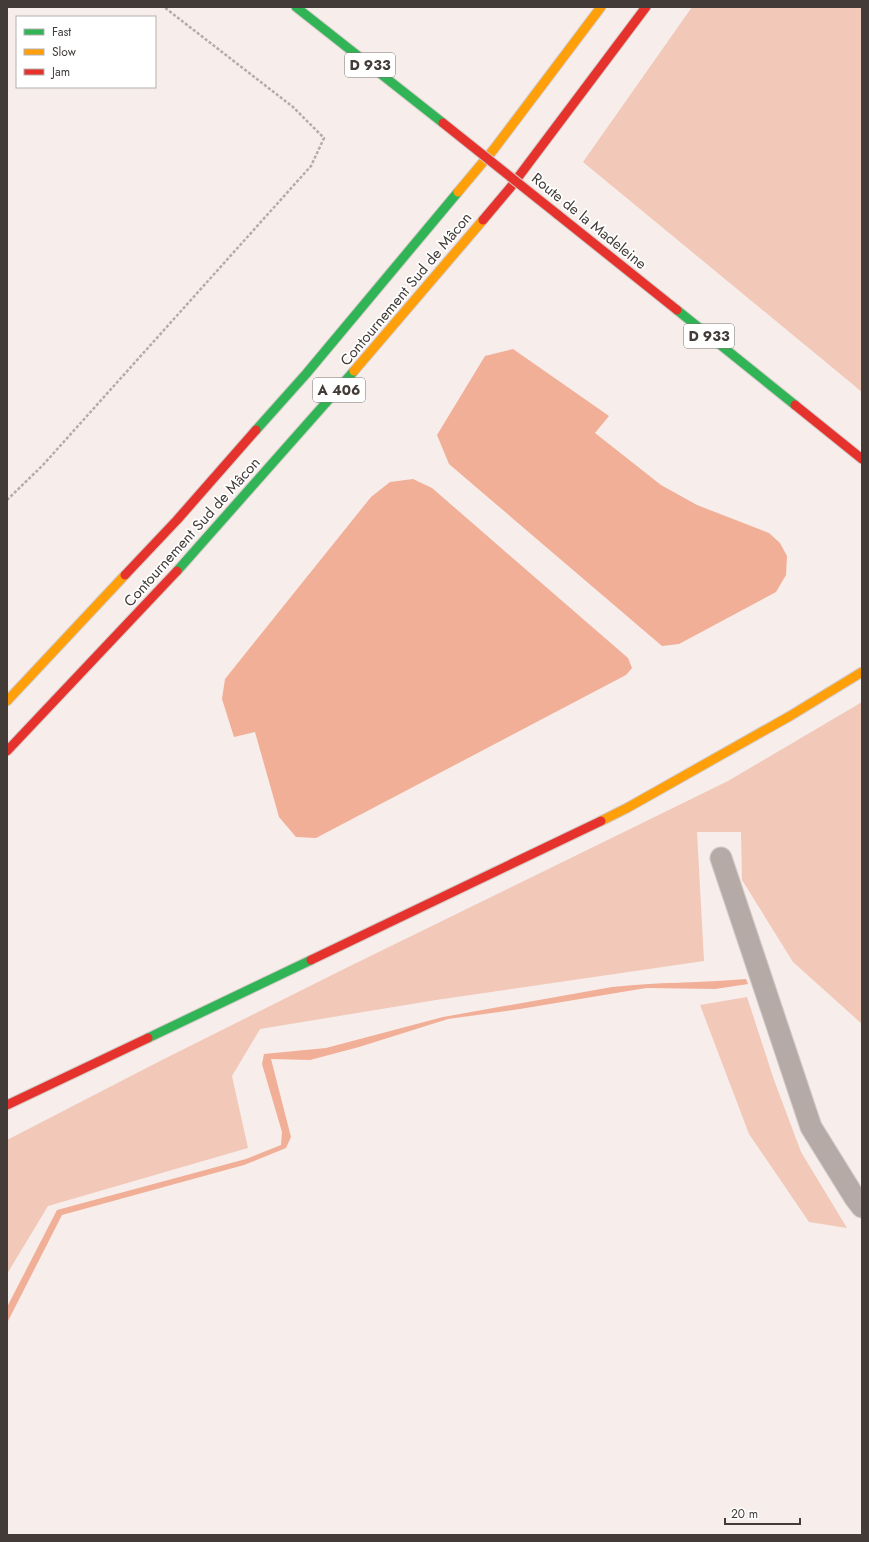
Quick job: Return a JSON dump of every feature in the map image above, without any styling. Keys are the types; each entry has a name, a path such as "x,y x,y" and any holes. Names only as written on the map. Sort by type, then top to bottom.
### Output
{"main road":[{"name":"Route de la Madeleine","path":"296,7 862,459"},
{"name":"Contournement Sud de Mâcon","path":"7,701 177,520 306,374 494,149 601,7"},
{"name":"Contournement Sud de Mâcon","path":"7,751 189,558 323,409 510,188 646,7"},
{"path":"7,1105 490,875 627,808 790,716 862,672"}],"street":[{"path":"721,858 811,1128 862,1207"}],"path":[{"path":"7,500 43,465 311,166 324,138 293,107 164,7"}],"shaded area":[{"path":"692,7 862,7 862,392 583,162"},
{"path":"513,349 609,416 595,433 661,485 697,505 769,533 780,543 787,556 786,575 776,592 679,644 662,646 449,464 437,435 485,356"},
{"path":"413,479 432,488 628,658 632,668 626,675 316,838 296,837 279,817 255,732 234,737 222,699 225,679 371,497 390,482"},
{"path":"862,702 862,1024 793,962 742,880 741,832 697,832 704,961 436,1000 260,1029 232,1076 248,1148 48,1206 7,1274 7,1140 160,1061 346,968 728,781"},
{"path":"746,979 748,984 715,989 647,988 520,1009 448,1019 359,1047 310,1060 271,1059 291,1137 286,1148 244,1165 62,1215 7,1323 7,1307 57,1210 246,1159 281,1145 282,1132 262,1064 264,1054 326,1048 443,1017 612,987"},
{"path":"747,997 774,1080 801,1152 847,1228 809,1222 749,1134 700,1005"}],"traffic: fast":[{"path":"296,7 443,123"},
{"path":"256,430 306,374 458,192"},
{"path":"677,310 795,405"},
{"path":"177,571 354,371"},
{"path":"148,1038 311,960"}],"traffic: slow":[{"path":"458,192 494,149 601,7"},
{"path":"354,371 483,220"},
{"path":"7,701 125,575"},
{"path":"601,821 627,808 790,716 862,672"}],"traffic: jam":[{"path":"483,220 510,188 646,7"},
{"path":"443,123 557,214"},
{"path":"557,214 677,310"},
{"path":"795,405 862,459"},
{"path":"125,575 177,520 256,430"},
{"path":"7,751 177,571"},
{"path":"311,960 601,821"},
{"path":"7,1105 148,1038"}]}
